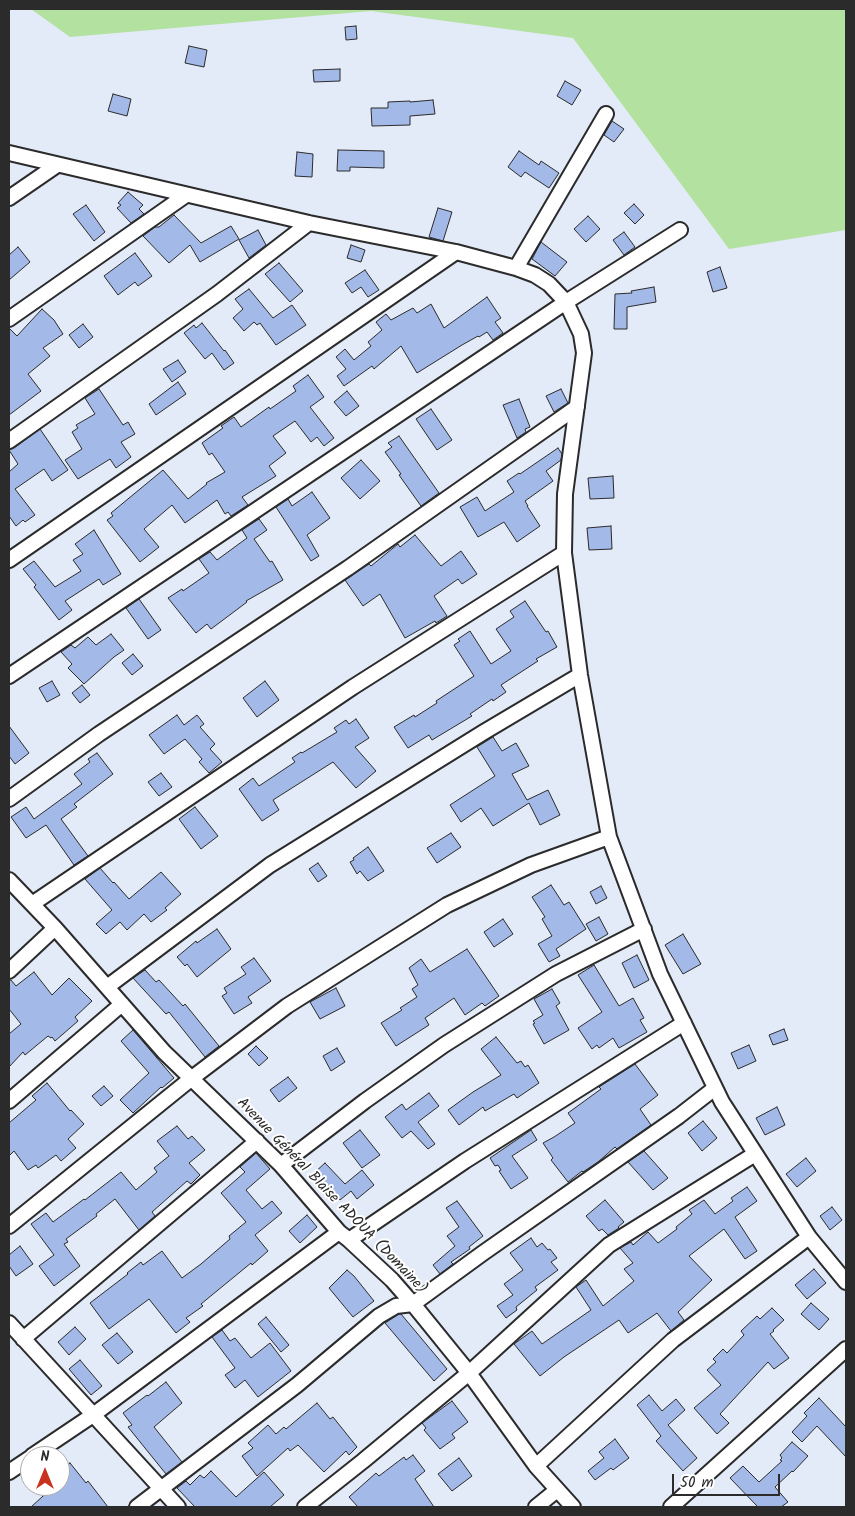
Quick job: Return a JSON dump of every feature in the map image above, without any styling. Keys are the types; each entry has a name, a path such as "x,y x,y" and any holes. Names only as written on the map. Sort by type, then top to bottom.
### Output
{"street":[{"path":"516,268 606,114"},
{"path":"9,153 186,196 456,252 516,268 535,275 549,284 566,302 581,334 584,343 584,353 565,494 564,553 580,675 609,837 660,974 722,1102 809,1237 846,1282"},
{"path":"9,198 57,165"},
{"path":"9,319 186,196"},
{"path":"9,441 217,294 309,223"},
{"path":"9,676 566,302 680,230"},
{"path":"9,560 456,252"},
{"path":"9,799 99,734 348,568 577,407"},
{"path":"32,904 353,687 564,553"},
{"path":"107,987 270,865 484,732 580,675"},
{"path":"9,1226 192,1078 287,1006 447,906 531,864 609,837"},
{"name":"Avenue Général Blaise ADOUA (Domaine)","path":"9,880 55,928 164,1052 281,1165 344,1236 392,1280 414,1304 469,1373 536,1466 573,1507"},
{"path":"9,971 55,928"},
{"path":"281,1165 365,1100 444,1045 556,974 644,929"},
{"path":"9,1101 122,1004"},
{"path":"47,1446 344,1236 684,1023"},
{"path":"137,1507 297,1385 379,1316 396,1306 414,1304 483,1253 679,1116 715,1088"},
{"path":"23,1339 257,1141"},
{"path":"305,1507 469,1373 609,1245 755,1154"},
{"path":"536,1466 673,1340 809,1237"},
{"path":"9,1323 178,1507"},
{"path":"671,1507 846,1349"},
{"path":"9,1472 20,1464"},
{"path":"536,1507 557,1490"}],"green space":[{"path":"31,9 846,9 846,230 729,249 573,38 371,11 70,37"}],"building":[{"path":"356,26 357,39 346,40 345,27"},
{"path":"189,46 207,50 204,67 185,63"},
{"path":"340,69 340,81 314,82 313,70"},
{"path":"565,81 581,90 572,105 557,96"},
{"path":"113,94 131,99 127,116 108,111"},
{"path":"433,100 435,114 410,116 410,125 372,126 371,108 388,108 388,102"},
{"path":"612,121 624,129 614,142 604,135"},
{"path":"338,150 384,151 384,168 350,167 350,171 337,171"},
{"path":"519,151 539,165 541,161 559,173 549,188 525,172 521,177 508,167"},
{"path":"297,152 313,154 312,177 295,176"},
{"path":"128,192 143,205 139,209 144,214 131,223 117,208 121,205 118,203"},
{"path":"634,204 644,215 635,224 624,213"},
{"path":"86,205 105,232 94,241 73,214"},
{"path":"438,208 452,212 443,241 429,237"},
{"path":"174,215 201,243 231,226 239,239 200,262 190,245 169,263 143,236 155,227 159,227"},
{"path":"588,216 600,229 586,242 574,229"},
{"path":"258,230 266,245 249,258 239,240"},
{"path":"624,232 635,247 624,255 613,240"},
{"path":"541,242 567,262 555,276 532,259"},
{"path":"351,245 365,250 361,262 347,258"},
{"path":"18,247 30,262 9,280 9,255"},
{"path":"135,253 152,276 138,286 135,282 118,295 104,276"},
{"path":"279,263 303,291 290,302 265,274"},
{"path":"720,267 727,288 713,292 707,272"},
{"path":"365,270 379,290 368,297 361,287 352,293 345,283"},
{"path":"654,287 656,302 627,307 627,329 614,329 615,294 632,293 631,291"},
{"path":"249,289 273,318 292,305 306,325 276,345 260,323 257,325 254,322 244,331 233,318 243,309 235,299"},
{"path":"487,297 501,318 495,322 503,333 493,340 487,332 417,373 401,346 374,369 372,366 344,386 337,376 346,369 336,357 345,349 354,360 371,346 368,342 382,330 376,322 386,314 391,320 413,308 417,313 431,304 444,328"},
{"path":"42,309 54,320 63,334 43,348 50,356 28,374 41,391 9,415 9,328 17,336"},
{"path":"202,323 234,363 224,370 212,353 205,359 184,333 194,325 196,328"},
{"path":"83,324 93,337 79,348 69,335"},
{"path":"178,360 186,372 172,382 163,369"},
{"path":"308,375 324,397 310,407 334,438 324,446 317,437 311,442 295,421 273,436 286,453 269,466 276,476 242,497 248,505 231,516 228,512 225,514 217,500 185,523 172,505 144,529 159,547 140,562 107,520 113,516 111,513 163,470 188,499 206,483 225,472 212,453 209,455 202,443 223,428 221,426 234,417 241,427 269,407 270,409 296,391 293,386"},
{"path":"178,382 186,394 156,415 149,404"},
{"path":"99,389 123,425 128,422 135,434 121,442 131,457 116,468 110,459 78,479 65,460 82,449 72,432 78,428 76,425 95,414 85,398"},
{"path":"561,389 568,403 554,412 546,396"},
{"path":"347,391 359,406 346,416 334,402"},
{"path":"519,399 530,427 525,429 526,432 517,438 503,405"},
{"path":"431,409 452,440 437,450 416,419"},
{"path":"40,429 68,470 52,481 44,469 15,489 35,515 25,522 23,520 16,526 9,516 9,472 18,464 9,450"},
{"path":"399,436 439,493 421,506 385,452 392,447 388,443"},
{"path":"558,448 562,454 561,460 546,471 553,481 525,501 540,526 517,542 504,522 478,537 460,507 477,497 485,511 514,492 507,481"},
{"path":"361,460 380,481 360,499 341,478"},
{"path":"613,476 614,498 590,499 588,478"},
{"path":"312,492 330,518 307,535 319,556 311,561 276,507 288,499 292,506"},
{"path":"259,519 267,530 254,539 270,562 272,561 283,580 246,601 211,629 207,624 196,633 168,598 182,589 183,591 209,573 199,559 210,552 217,560 247,538 242,530"},
{"path":"611,526 612,549 589,550 587,528"},
{"path":"94,530 121,574 103,585 99,579 65,601 72,610 59,620 23,569 34,561 55,587 81,571 73,560 83,554 75,544"},
{"path":"415,535 441,566 461,551 477,574 462,584 458,579 434,596 447,616 405,638 380,594 363,606 345,580 369,564 371,566 398,544 400,547"},
{"path":"139,599 161,630 148,639 126,608"},
{"path":"525,601 546,632 548,631 557,647 536,659 538,661 501,685 506,692 470,714 472,716 432,740 429,735 408,748 394,727 414,715 415,717 437,703 436,701 474,676 454,645 460,641 458,639 470,631 491,664 511,651 496,629 514,617 510,611"},
{"path":"111,634 124,650 84,684 68,668 72,664 61,652 71,645 75,648 88,637 96,645"},
{"path":"133,654 143,666 132,675 122,663"},
{"path":"52,681 60,695 47,702 39,688"},
{"path":"265,681 279,700 257,717 243,698"},
{"path":"82,685 90,695 80,703 72,693"},
{"path":"177,715 184,725 197,715 204,724 200,727 215,744 210,749 222,762 209,773 199,762 202,759 185,739 164,754 149,735"},
{"path":"356,719 369,738 355,747 376,771 356,788 333,762 273,800 279,810 262,821 239,789 253,778 259,786 295,762 292,758 337,732 334,728 346,720 349,724"},
{"path":"9,726 29,753 15,764 9,756"},
{"path":"493,737 502,751 516,743 529,766 512,774 527,800 548,790 560,815 540,825 529,803 493,826 481,808 461,822 450,805 495,776 477,747"},
{"path":"97,753 113,774 74,804 77,807 61,819 88,856 74,865 46,825 26,838 11,817 26,807 34,819 82,784 74,774 90,762 88,759"},
{"path":"161,773 172,787 159,796 148,782"},
{"path":"195,807 218,836 201,849 179,819"},
{"path":"451,833 461,847 437,863 427,848"},
{"path":"368,847 384,871 368,881 360,871 357,874 350,862"},
{"path":"318,863 327,876 318,882 309,869"},
{"path":"100,868 129,899 161,872 181,894 165,908 167,910 151,922 144,914 127,930 120,922 106,934 96,924 112,910 85,879"},
{"path":"551,885 564,905 569,902 586,929 556,949 560,956 549,962 538,944 552,936 542,919 545,917 532,897"},
{"path":"601,886 607,898 596,904 590,892"},
{"path":"599,917 608,934 596,941 586,924"},
{"path":"503,919 513,934 494,947 484,932"},
{"path":"217,929 231,949 197,977 187,964 185,966 177,957 196,941 197,943"},
{"path":"683,934 701,964 683,974 665,945"},
{"path":"467,949 499,996 485,1006 482,1003 465,1015 454,998 425,1018 429,1025 396,1046 381,1023 402,1010 400,1008 417,997 412,989 418,985 409,968 421,959 430,972"},
{"path":"637,955 649,980 634,988 622,963"},
{"path":"254,958 271,981 248,997 252,1003 234,1014 222,996 227,993 224,988 246,974 241,967"},
{"path":"594,965 619,1006 633,998 644,1018 640,1020 647,1032 619,1048 613,1038 599,1048 597,1045 592,1049 578,1028 602,1012 578,975"},
{"path":"145,970 156,982 159,980 183,1006 185,1004 219,1046 205,1057 169,1012 166,1014 133,978"},
{"path":"34,972 52,995 69,978 92,1001 75,1017 78,1021 55,1041 52,1037 48,1036 25,1055 23,1052 9,1067 9,1034 21,1024 9,1009 9,980 16,986"},
{"path":"336,988 345,1006 320,1019 310,1002"},
{"path":"552,989 560,1003 556,1006 569,1030 544,1044 533,1024 535,1023 533,1021 543,1015 534,999"},
{"path":"784,1029 788,1040 773,1045 769,1035"},
{"path":"133,1030 174,1078 161,1087 133,1113 120,1100 149,1073 121,1041"},
{"path":"496,1037 517,1063 521,1061 525,1067 528,1065 539,1083 517,1098 514,1094 485,1111 483,1107 459,1125 448,1110 501,1075 481,1049"},
{"path":"749,1045 756,1061 738,1069 731,1053"},
{"path":"256,1046 268,1058 259,1066 248,1054"},
{"path":"337,1048 345,1062 331,1071 323,1056"},
{"path":"635,1064 658,1095 640,1109 651,1125 617,1149 615,1147 598,1162 568,1182 551,1160 553,1158 543,1143 575,1123 568,1113 601,1089 599,1087"},
{"path":"288,1077 297,1088 279,1102 270,1090"},
{"path":"47,1083 70,1111 84,1124 68,1139 76,1148 61,1161 56,1155 38,1168 36,1165 28,1170 14,1151 9,1156 9,1123 36,1100 32,1096"},
{"path":"104,1086 113,1096 101,1106 92,1096"},
{"path":"429,1093 439,1106 418,1122 435,1144 428,1149 411,1131 402,1138 385,1117 402,1104 406,1110"},
{"path":"777,1107 785,1125 765,1135 756,1118"},
{"path":"703,1121 717,1138 702,1151 688,1133"},
{"path":"177,1126 188,1139 192,1136 205,1150 189,1163 200,1175 191,1184 187,1181 152,1212 155,1216 139,1230 115,1199 96,1214 97,1216 66,1239 68,1242 64,1244 80,1266 54,1286 39,1266 54,1255 31,1224 46,1213 53,1222 121,1172 136,1190 157,1172 154,1168 169,1156 157,1141"},
{"path":"360,1130 380,1155 362,1168 343,1143"},
{"path":"531,1130 537,1140 512,1156 528,1178 511,1189 499,1171 501,1170 498,1165 495,1166 490,1158"},
{"path":"644,1151 668,1178 653,1190 628,1162"},
{"path":"256,1153 270,1169 246,1190 262,1209 272,1201 282,1213 255,1235 268,1251 201,1304 203,1306 186,1318 190,1322 176,1333 149,1299 109,1329 90,1303 141,1262 143,1265 162,1251 182,1278 230,1239 229,1236 246,1222 221,1193 245,1172 240,1167"},
{"path":"806,1158 816,1171 797,1187 786,1174"},
{"path":"325,1163 345,1184 362,1170 374,1185 357,1199 351,1191 340,1200 314,1173"},
{"path":"747,1187 757,1201 735,1217 757,1251 745,1259 724,1229 689,1256 712,1280 678,1312 684,1320 671,1331 657,1313 628,1333 619,1320 564,1357 540,1376 514,1344 532,1331 542,1344 591,1310 576,1287 586,1280 603,1306 634,1281 624,1269 633,1263 620,1248 631,1242 633,1245 648,1232 658,1243 677,1229 676,1227 692,1214 689,1210 704,1200 715,1214 733,1201 731,1198"},
{"path":"605,1200 624,1222 619,1228 608,1235 602,1229 599,1231 586,1216"},
{"path":"457,1201 483,1236 469,1247 470,1249 451,1262 453,1264 440,1274 433,1265 455,1246 447,1236 459,1227 446,1208"},
{"path":"832,1207 842,1220 830,1230 820,1216"},
{"path":"307,1215 317,1227 300,1243 289,1231"},
{"path":"531,1238 537,1247 542,1243 548,1250 550,1249 557,1258 551,1262 558,1270 535,1287 537,1290 506,1318 497,1306 513,1295 504,1284 523,1270 510,1253"},
{"path":"20,1246 33,1264 16,1276 9,1266 9,1255"},
{"path":"814,1269 826,1283 807,1299 795,1285"},
{"path":"347,1270 374,1301 353,1317 329,1288"},
{"path":"811,1303 829,1319 819,1330 801,1314"},
{"path":"772,1308 784,1320 770,1334 789,1358 774,1369 768,1362 720,1414 729,1423 717,1434 694,1408 721,1385 707,1370 716,1362 713,1359 723,1349 727,1353 744,1335 741,1331 757,1316 760,1319"},
{"path":"401,1314 447,1369 434,1381 385,1323"},
{"path":"266,1317 289,1345 281,1352 258,1324"},
{"path":"75,1327 86,1339 69,1355 58,1342"},
{"path":"222,1330 230,1341 235,1338 251,1358 270,1343 291,1371 258,1397 245,1380 235,1388 225,1375 235,1368 212,1337"},
{"path":"117,1333 133,1352 118,1364 102,1345"},
{"path":"80,1360 102,1386 91,1395 69,1369"},
{"path":"166,1382 182,1403 154,1427 182,1462 166,1474 128,1427 132,1425 123,1413"},
{"path":"649,1395 662,1411 676,1399 685,1410 668,1425 697,1458 683,1471 656,1441 661,1436 637,1405"},
{"path":"819,1398 846,1427 846,1457 817,1426 802,1442 792,1432 807,1416 804,1413"},
{"path":"452,1401 468,1422 452,1434 455,1438 440,1449 424,1430 426,1428 422,1423"},
{"path":"317,1403 330,1419 333,1417 357,1447 349,1455 346,1451 324,1472 298,1445 290,1451 288,1448 257,1476 242,1456 253,1448 248,1443 268,1425 276,1434 284,1427 286,1429"},
{"path":"615,1439 629,1458 595,1480 588,1471 604,1458 599,1452"},
{"path":"792,1442 808,1456 775,1487 788,1502 781,1507 758,1507 730,1478 743,1466 759,1482 782,1461 780,1460 782,1458 780,1455"},
{"path":"413,1455 425,1471 415,1479 434,1507 358,1507 349,1497 376,1473 379,1476 404,1457 406,1460"},
{"path":"459,1458 472,1476 452,1491 438,1474"},
{"path":"70,1463 86,1483 88,1481 108,1507 31,1507 43,1496 70,1496"},
{"path":"211,1471 236,1497 264,1472 284,1495 270,1507 195,1507 177,1488 186,1481 190,1485 200,1475 204,1478"}]}
